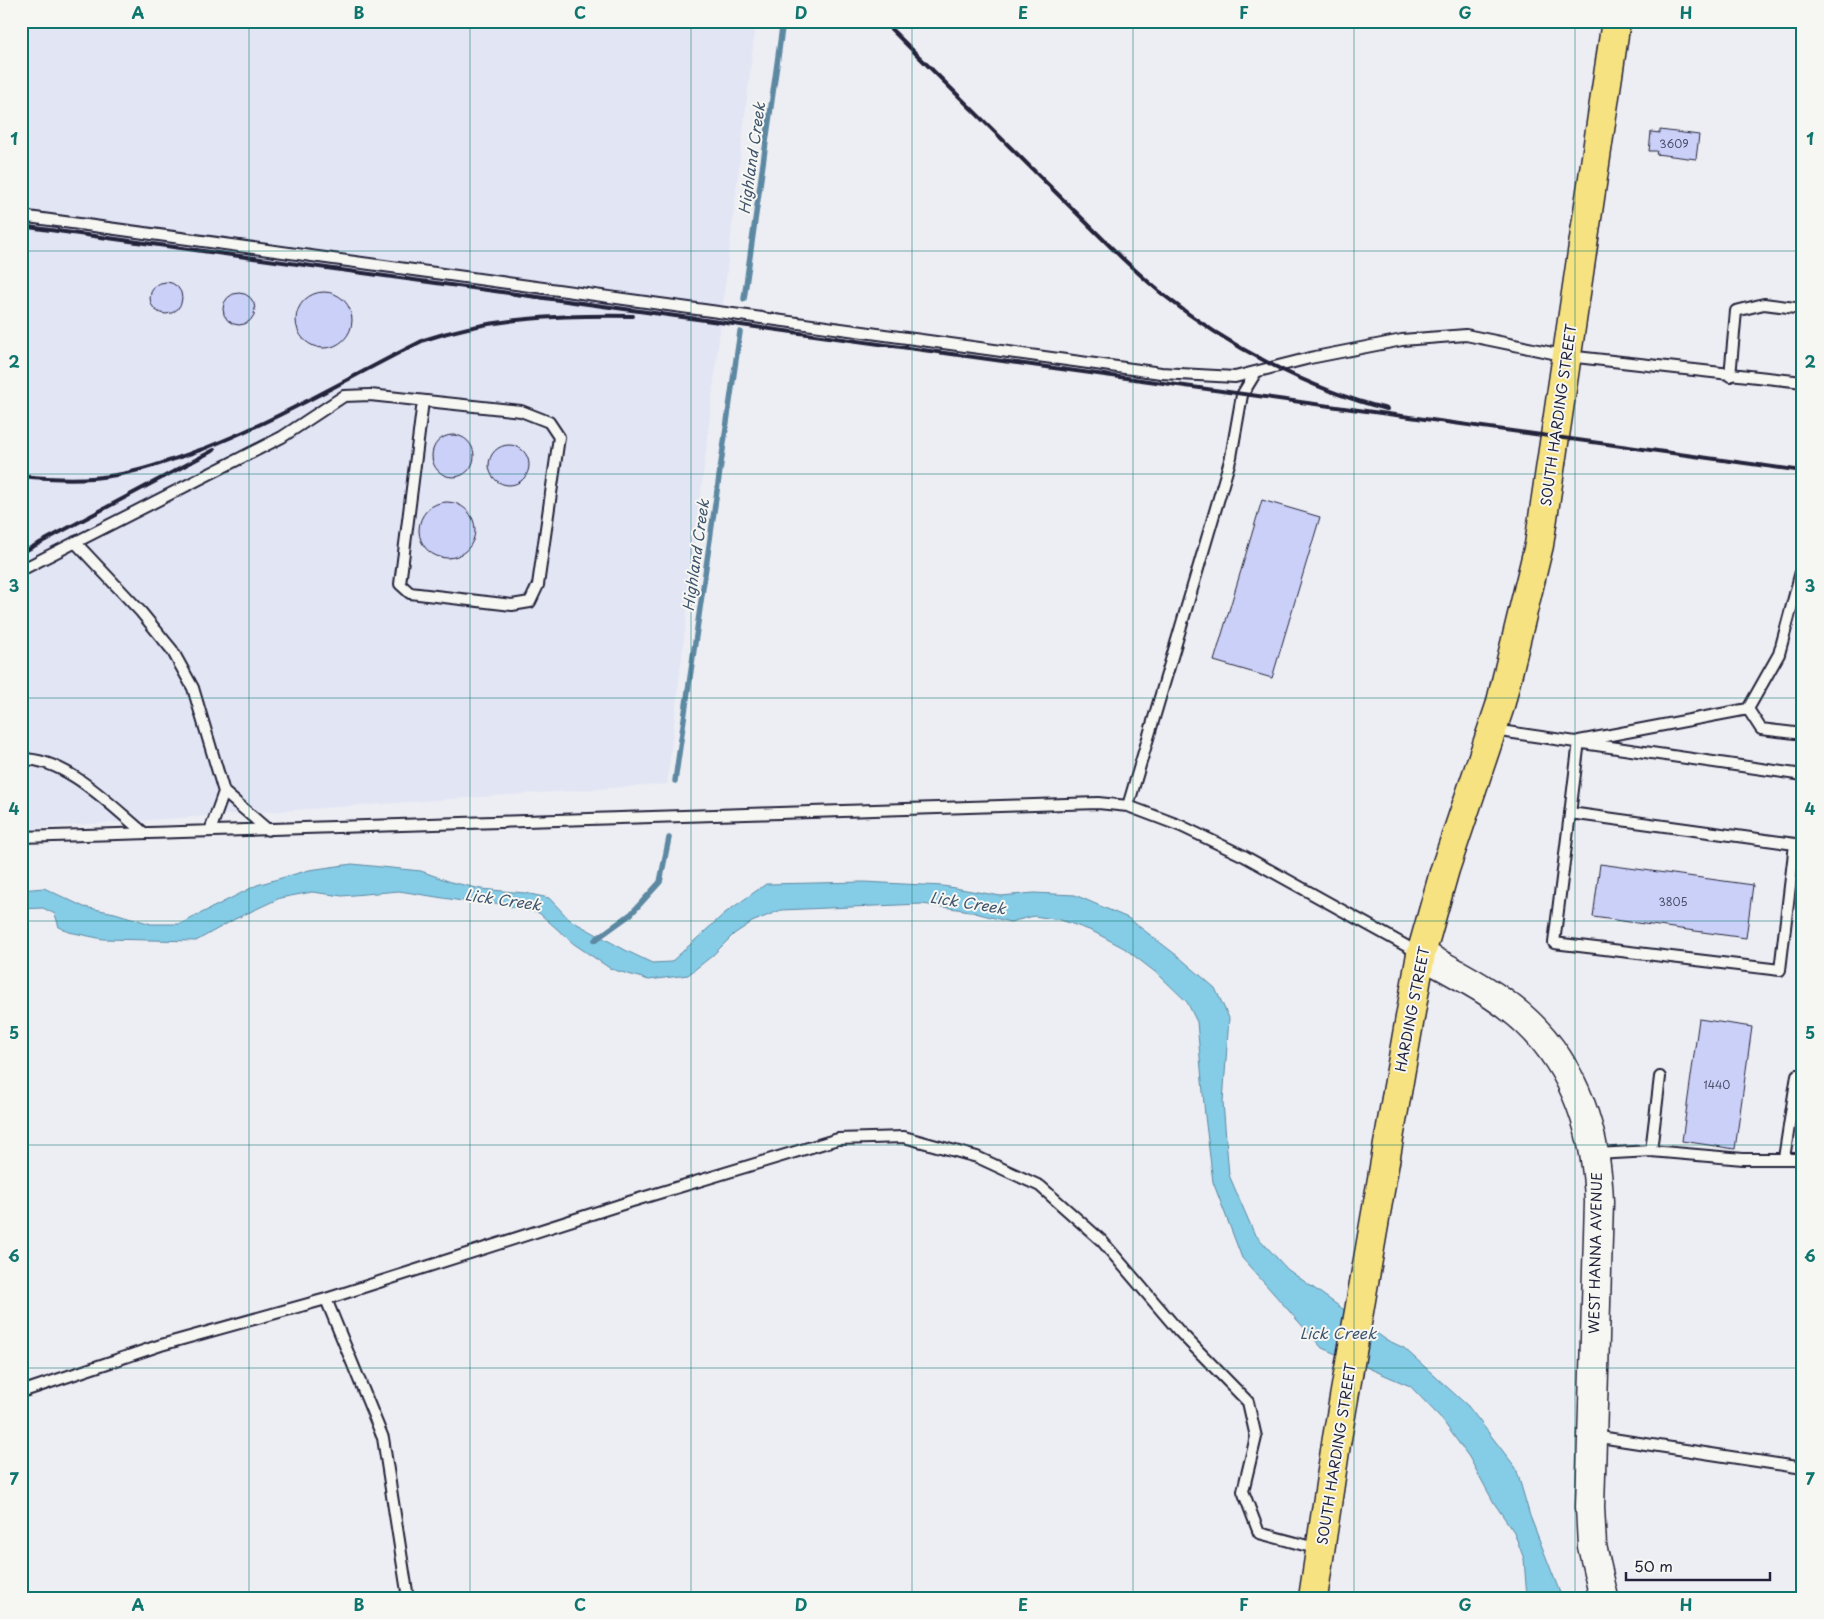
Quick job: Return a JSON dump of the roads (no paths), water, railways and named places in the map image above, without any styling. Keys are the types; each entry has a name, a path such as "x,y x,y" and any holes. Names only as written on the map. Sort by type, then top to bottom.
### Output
{"main road":[{"name":"SOUTH HARDING STREET","path":"1468,801 1500,706 1539,546 1616,21"},
{"name":"HARDING STREET","path":"1374,1221 1420,954 1445,869 1468,801"},
{"name":"WEST HANNA AVENUE","path":"1420,954 1473,983 1515,1012 1540,1036 1554,1053 1573,1087 1590,1131 1595,1154 1599,1202 1590,1529 1597,1572 1604,1598"},
{"name":"SOUTH HARDING STREET","path":"1313,1598 1336,1444 1374,1221"}],"lane":[{"path":"21,216 1161,373 1235,377 1310,358 1402,340 1466,336 1566,356 1730,376 1803,382"},
{"path":"1730,376 1736,312 1764,304 1803,309"},
{"path":"1128,806 1231,457 1242,395 1256,372"},
{"path":"21,570 282,437 344,396 370,395 521,411 549,422 559,437 538,585 530,602 512,605 410,593 400,584 423,401"},
{"path":"75,542 141,612 172,650 193,688 224,792 268,830"},
{"path":"1579,741 1748,709 1779,654 1803,564"},
{"path":"1748,709 1761,728 1803,734"},
{"path":"1492,730 1579,741 1803,775"},
{"path":"1570,813 1795,844 1780,970 1554,943 1570,813 1579,741"},
{"path":"21,758 48,762 83,782 144,833"},
{"path":"210,831 224,792"},
{"path":"21,836 268,830 1098,802 1128,806 1181,826 1244,856 1420,954"},
{"path":"1784,1158 1797,1075 1803,1076"},
{"path":"1650,1151 1660,1077"},
{"path":"21,1392 161,1345 326,1299 629,1202 838,1139 904,1137 977,1157 1040,1186 1102,1241 1178,1330 1248,1402 1256,1437 1244,1491 1258,1533 1321,1549"},
{"path":"1595,1154 1650,1151 1743,1159 1803,1159"},
{"path":"326,1299 383,1438 408,1598"},
{"path":"1592,1436 1803,1468"}],"water":[{"name":"Lick Creek","path":"352,864 421,871 451,882 481,889 525,893 549,898 570,920 652,963 671,962 725,913 766,884 864,882 943,886 1001,896 1034,893 1075,895 1128,918 1179,957 1215,988 1229,1018 1223,1102 1229,1175 1254,1233 1287,1269 1385,1339 1404,1348 1468,1406 1516,1468 1530,1516 1562,1598 1527,1598 1524,1559 1514,1532 1494,1503 1469,1457 1440,1417 1410,1386 1322,1348 1242,1258 1213,1182 1197,1022 1187,1002 1159,975 1124,948 1092,931 1061,920 1034,916 1010,922 964,910 922,904 781,910 752,922 734,934 712,956 688,975 649,980 611,969 574,944 539,913 495,903 462,901 399,891 342,896 312,892 280,898 235,919 196,941 103,939 69,932 59,927 55,914 43,908 21,909 21,890 44,888 84,907 115,913 151,924 180,924 257,885 309,870"}],"waterway":[{"name":"Highland Creek","path":"744,299 783,21"},
{"name":"Highland Creek","path":"675,781 740,332"},
{"name":"Highland Creek","path":"595,940 631,914 660,882 669,838"}],"railway":[{"path":"883,21 1122,258 1165,296 1215,332 1270,364 1328,390 1387,409"},
{"path":"21,226 1803,471"},
{"path":"21,476 68,479 104,477 127,473 171,460 260,425 424,340 449,332 475,326 527,319 633,316"},
{"path":"21,553 214,450"}]}
